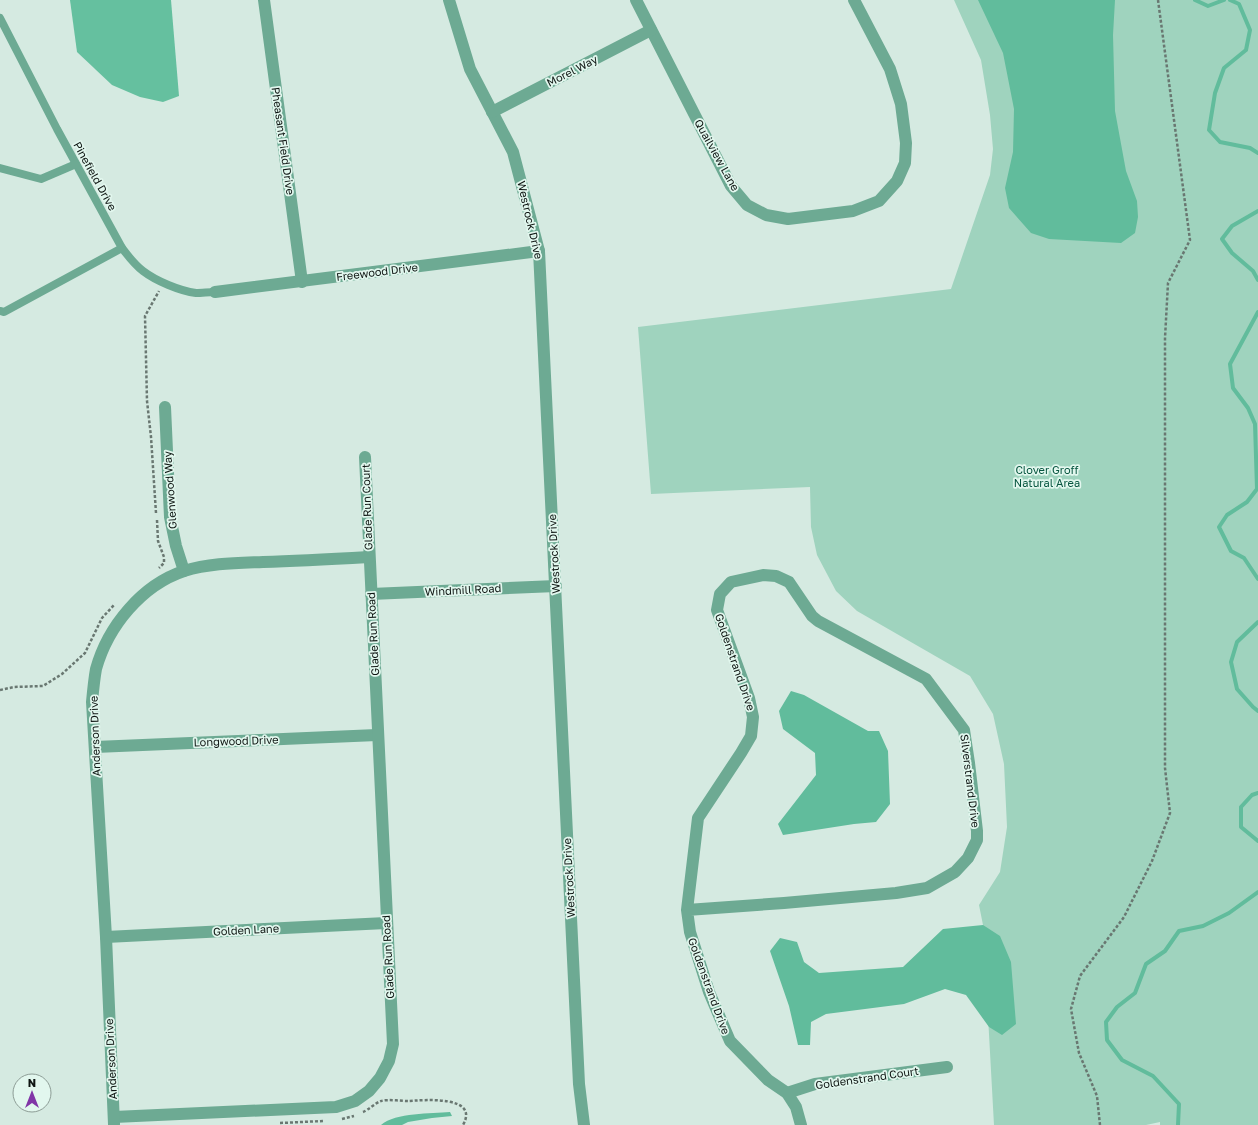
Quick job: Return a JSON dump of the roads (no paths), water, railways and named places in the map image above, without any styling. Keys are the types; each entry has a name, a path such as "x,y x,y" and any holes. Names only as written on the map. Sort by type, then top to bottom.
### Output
{"street":[{"name":"Pheasant Field Drive","path":"264,0 302,282"},
{"name":"Westrock Drive","path":"449,0 470,69 513,152 539,251 579,1084 584,1125"},
{"name":"Quailview Lane","path":"636,0 731,186 747,205 766,215 788,219 853,210 878,201 897,181 905,163 906,143 901,104 890,70 854,0"},
{"name":"Morel Way","path":"492,112 651,30"},
{"name":"Freewood Drive","path":"215,292 539,251"},
{"name":"Glenwood Way","path":"165,407 170,517 176,546 184,571"},
{"name":"Glade Run Court","path":"365,457 369,558"},
{"name":"Anderson Drive","path":"114,1121 106,937 92,702 96,670 107,640 120,619 133,604 168,578 184,571 217,564 369,558"},
{"name":"Glade Run Road","path":"114,1121 336,1107 355,1101 369,1091 380,1078 389,1061 393,1044 369,558"},
{"name":"Silverstrand Drive","path":"687,910 784,904 896,893 927,888 954,872 968,858 977,840 970,770 964,730 926,679 818,621 789,582 776,576 763,575 731,582"},
{"name":"Goldenstrand Drive","path":"731,582 720,594 717,610 749,698 753,717 751,736 742,753 698,818 687,910 690,932 704,977 730,1041 768,1080 786,1093 796,1107 801,1125"},
{"name":"Windmill Road","path":"371,594 556,586"},
{"name":"Longwood Drive","path":"95,746 377,735"},
{"name":"Golden Lane","path":"106,937 386,922"},
{"name":"Goldenstrand Court","path":"786,1093 815,1084 947,1067"}],"lane":[{"name":"Pinefield Drive","path":"0,18 76,164 122,248 130,259 143,271 183,290 196,293 215,292"},
{"path":"0,168 41,179 76,164"},
{"path":"0,311 4,312 122,248"}],"waterway":[{"path":"1195,0 1208,6 1224,0"},
{"path":"1230,0 1239,4 1250,30 1246,50 1224,68 1215,93 1209,130 1220,142 1250,148 1258,153"},
{"path":"1258,211 1232,226 1222,239 1232,253 1253,271 1258,280"},
{"path":"1258,312 1230,364 1233,388 1248,408 1255,424 1257,489 1247,502 1227,515 1219,527 1231,551 1244,558 1258,579"},
{"path":"1258,622 1237,642 1231,662 1237,689 1258,711"},
{"path":"1258,793 1252,795 1241,807 1241,827 1258,841"},
{"path":"1178,1125 1179,1104 1153,1076 1122,1060 1107,1040 1106,1022 1117,1007 1135,993 1146,964 1165,951 1179,931 1203,926 1229,913 1258,892"}],"park label":[{"name":"Clover Groff Natural Area","path":"1047,476"}]}
